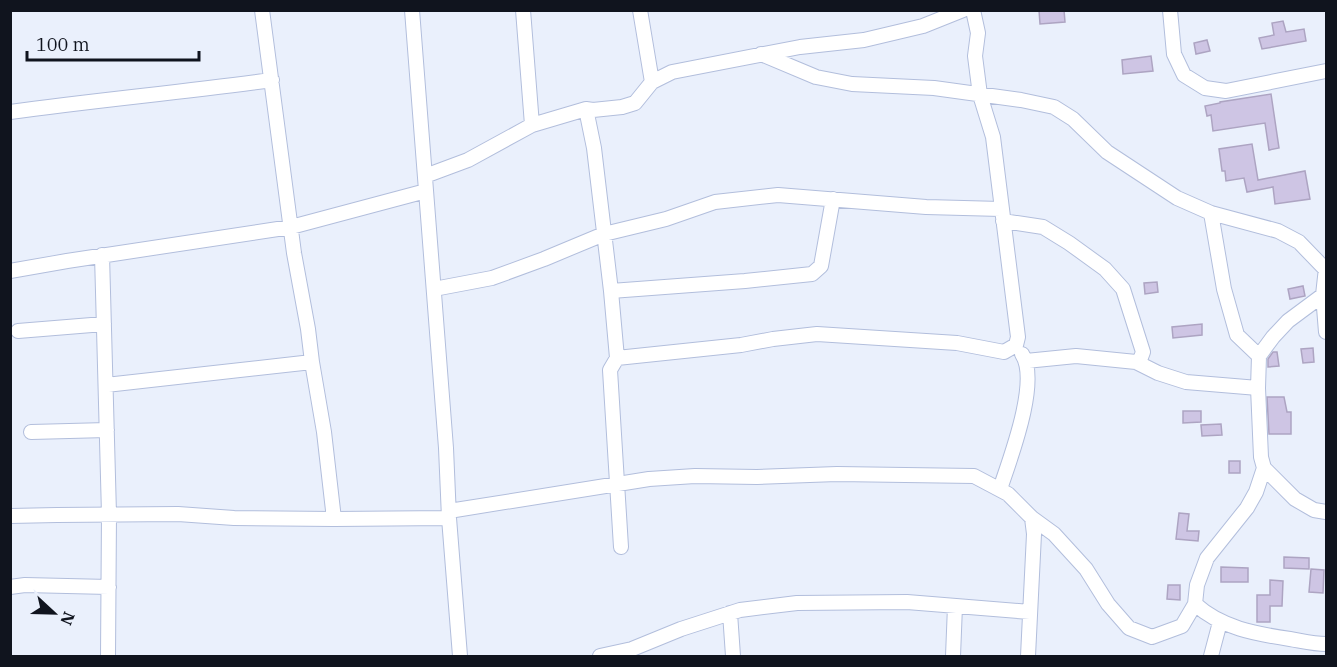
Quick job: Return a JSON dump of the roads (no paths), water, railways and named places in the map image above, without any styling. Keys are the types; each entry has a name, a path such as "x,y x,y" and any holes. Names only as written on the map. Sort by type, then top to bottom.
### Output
{"street":[{"path":"262,10 294,253 309,329 334,519"},
{"path":"412,10 460,657"},
{"path":"524,10 532,125"},
{"path":"640,10 652,82"},
{"path":"425,176 468,160 532,125 586,109 622,107 635,103 652,82 672,72 800,47 864,40 923,26 963,10"},
{"path":"617,358 741,345 817,333 957,343 1004,352 1016,345 1018,337 993,137 980,95 975,56 978,33 973,10"},
{"path":"1170,10 1174,54 1184,75 1205,88 1226,91 1326,71"},
{"path":"761,54 816,77 852,84 934,88 1054,107 1073,119 1107,152 1177,198 1211,213 1278,231 1299,242 1326,269 1323,295 1326,332"},
{"path":"10,112 272,80"},
{"path":"586,109 594,148 617,358 610,370 621,547"},
{"path":"10,272 102,255 291,227 426,191"},
{"path":"434,289 492,278 604,234 666,219 715,202 778,195 926,207 1002,215 1043,227 1105,269 1123,289 1143,352 1140,360 1136,362"},
{"path":"611,291 812,274 820,266 833,200"},
{"path":"1211,213 1224,289 1237,335 1259,356"},
{"path":"102,255 109,514 108,657"},
{"path":"1323,295 1288,321 1272,337 1259,356 1258,388 1261,457 1264,468 1294,499 1314,510 1326,512"},
{"path":"18,331 104,324"},
{"path":"1000,489 1017,439 1028,388 1026,361 1016,345"},
{"path":"1026,361 1076,356 1136,362 1158,373 1186,382 1258,388"},
{"path":"106,385 312,362"},
{"path":"31,432 107,430"},
{"path":"10,516 178,514 234,518 334,519 449,514 650,479 837,474 974,476 1008,494 1032,518 1054,534 1086,569 1108,604 1129,628 1152,637 1182,626 1195,604 1197,585 1207,558 1247,508 1256,492 1264,468"},
{"path":"1028,657 1034,534 1032,518"},
{"path":"10,587 25,585 109,587"},
{"path":"600,657 616,655 740,610 797,603 907,602 1030,612"},
{"path":"1195,604 1220,622 1257,634 1326,644"},
{"path":"953,657 955,606"},
{"path":"730,613 733,657"},
{"path":"1211,657 1220,622"}]}
